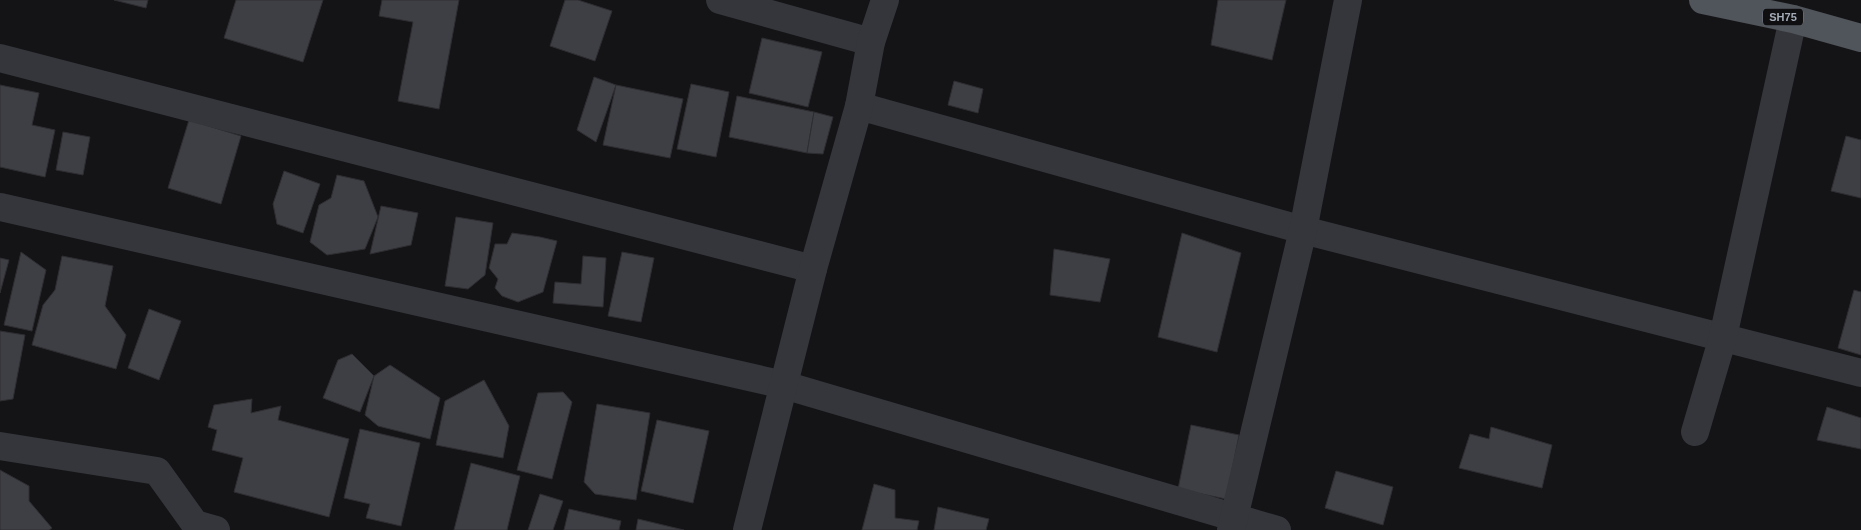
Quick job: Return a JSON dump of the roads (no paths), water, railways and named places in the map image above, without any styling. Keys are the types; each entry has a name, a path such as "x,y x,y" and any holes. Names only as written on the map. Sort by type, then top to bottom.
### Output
{"main road":[{"name":"SH75","path":"1703,0 1793,20 1861,38"}],"street":[{"path":"720,0 871,42"},
{"path":"747,530 813,268 859,106 871,42 885,0"},
{"path":"1232,524 1303,230 1348,0"},
{"path":"1695,432 1724,337 1793,20"},
{"path":"0,58 813,268"},
{"path":"859,106 1303,230 1861,373"},
{"path":"0,207 784,385 1232,524 1277,530"},
{"path":"0,446 156,471 203,528"}]}
